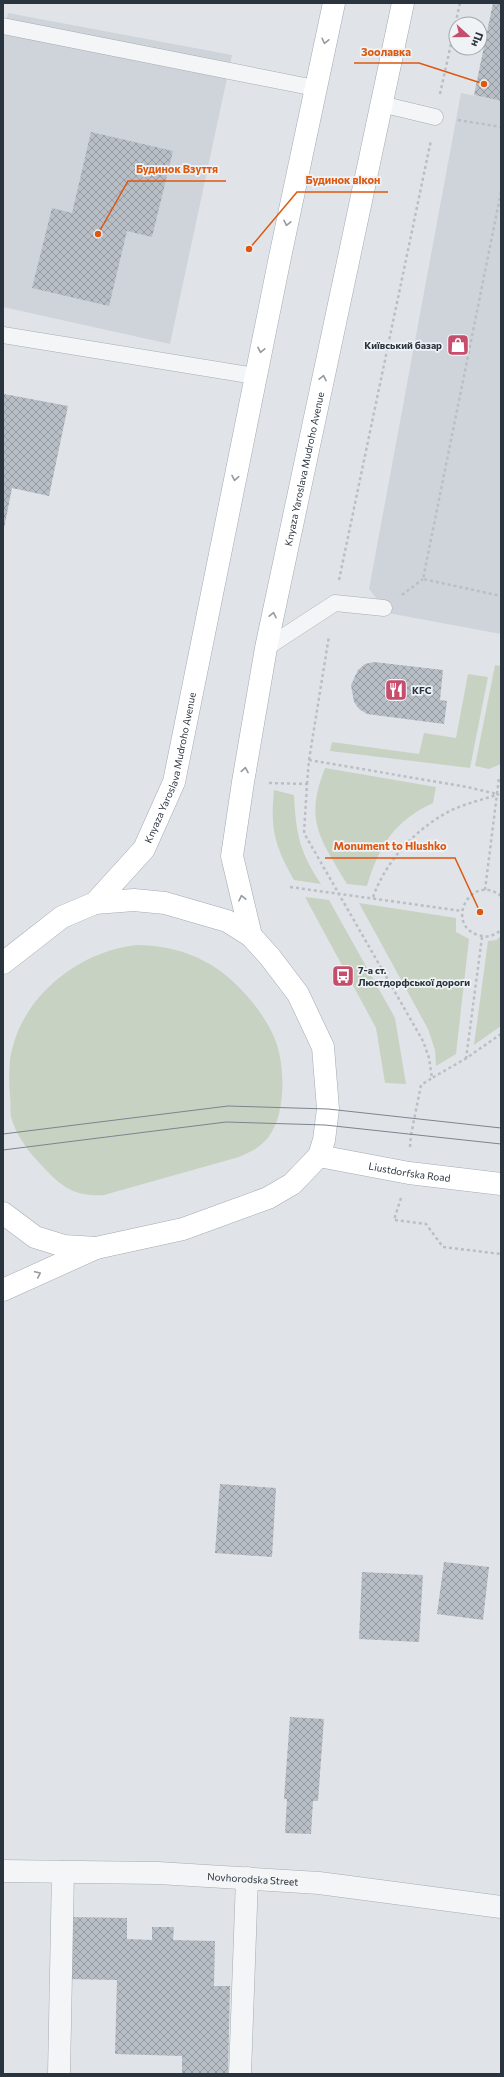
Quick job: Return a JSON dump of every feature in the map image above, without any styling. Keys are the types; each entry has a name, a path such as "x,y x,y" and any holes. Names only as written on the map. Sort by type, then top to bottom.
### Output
{"main road":[{"name":"Knyaza Yaroslava Mudroho Avenue","path":"95,903 144,849 174,782 255,376 334,3"},
{"name":"Knyaza Yaroslava Mudroho Avenue","path":"251,936 232,856 266,648 403,3"},
{"path":"3,963 62,917 95,903 134,900 165,903 226,921 251,936 298,994 323,1047 328,1108 324,1140 319,1156 292,1184 268,1198 183,1229 96,1248 3,1290"},
{"name":"Liustdorfska Road","path":"319,1156 409,1173 501,1184"},
{"path":"3,1213 35,1237 64,1246 96,1248"}],"street":[{"name":"Novhorodska Street","path":"3,1871 158,1873 319,1883 501,1907"},
{"path":"59,2074 63,1872"},
{"path":"240,2074 247,1878"}],"lane":[{"path":"3,26 315,88"},
{"path":"381,104 436,116"},
{"path":"3,335 255,376"},
{"path":"266,648 335,603 384,608"}],"path":[{"path":"460,3 335,603 309,760 304,832 423,1040 430,1058 432,1078 466,1060 501,1034"},
{"path":"436,116 501,127"},
{"path":"501,192 423,579 501,596"},
{"path":"309,760 467,787 501,796"},
{"path":"485,890 499,778 501,776"},
{"path":"267,783 307,784"},
{"path":"373,897 379,880 389,864 423,828 450,811 497,794"},
{"path":"290,887 462,910"},
{"path":"501,896 492,891 485,890 472,894 467,898 462,910 462,918 469,930 482,937 496,934 501,930"},
{"path":"466,1060 482,937"}],"shaded area":[{"path":"8,13 232,55 170,344 3,307 3,34"},
{"name":"Київський базар","path":"461,93 501,101 501,634 388,613 369,589"}],"green space":[{"path":"495,665 501,666 501,764 489,769 475,766"},
{"path":"468,674 488,677 470,768 330,751 332,742 419,754 424,733 456,738"},
{"path":"325,768 436,787 433,803 419,810 408,818 390,836 377,859 367,886 347,884 329,854 318,829 316,802"},
{"path":"274,790 294,795 296,820 303,851 321,884 294,880 282,857 275,837 273,816"},
{"path":"305,897 329,900 395,1018 406,1084 385,1083 376,1028"},
{"path":"359,903 456,918 456,932 469,939 456,1054 436,1066 435,1050 428,1029"},
{"path":"501,936 501,1026 474,1045 488,941 496,940"},
{"path":"136,945 172,949 198,958 216,968 246,994 269,1026 278,1048 282,1076 281,1106 272,1131 265,1141 256,1149 239,1157 104,1195 78,1193 64,1186 51,1175 24,1145 16,1131 11,1117 9,1082 10,1060 16,1038 25,1017 38,998 54,982 73,968 93,957 114,949"}],"building":[{"path":"493,3 501,3 501,101 474,95 482,56 488,56 488,27"},
{"path":"91,132 173,151 152,237 127,231 109,306 32,288 52,208 72,213"},
{"path":"4,394 68,406 49,496 12,488 4,528"},
{"name":"KFC","path":"374,662 443,670 440,700 447,701 444,724 367,714 359,709 354,702 351,685 358,670 365,664"},
{"path":"220,1484 276,1488 272,1557 215,1553"},
{"path":"444,1562 489,1567 483,1620 437,1614"},
{"path":"362,1572 423,1575 419,1642 359,1639"},
{"path":"290,1717 324,1719 318,1801 313,1801 311,1834 285,1833 287,1799 284,1799"},
{"path":"69,1917 127,1918 127,1939 152,1940 152,1927 174,1927 173,1940 215,1941 214,1986 230,1986 228,2074 182,2074 182,2056 115,2054 117,1980 67,1979"}],"tram line":[{"path":"3,1134 228,1106 328,1109 501,1128"},
{"path":"3,1150 226,1122 325,1125 501,1144"}],"place":[{"name":"Зоолавка","path":"484,84"},
{"name":"Будинок Взуття","path":"98,234"},
{"name":"Будинок вікон","path":"249,249"},
{"name":"Київський базар","path":"458,345"},
{"name":"KFC","path":"396,690"},
{"name":"Monument to Hlushko","path":"480,912"},
{"name":"7-а ст. Люстдорфської дороги","path":"343,976"}]}
